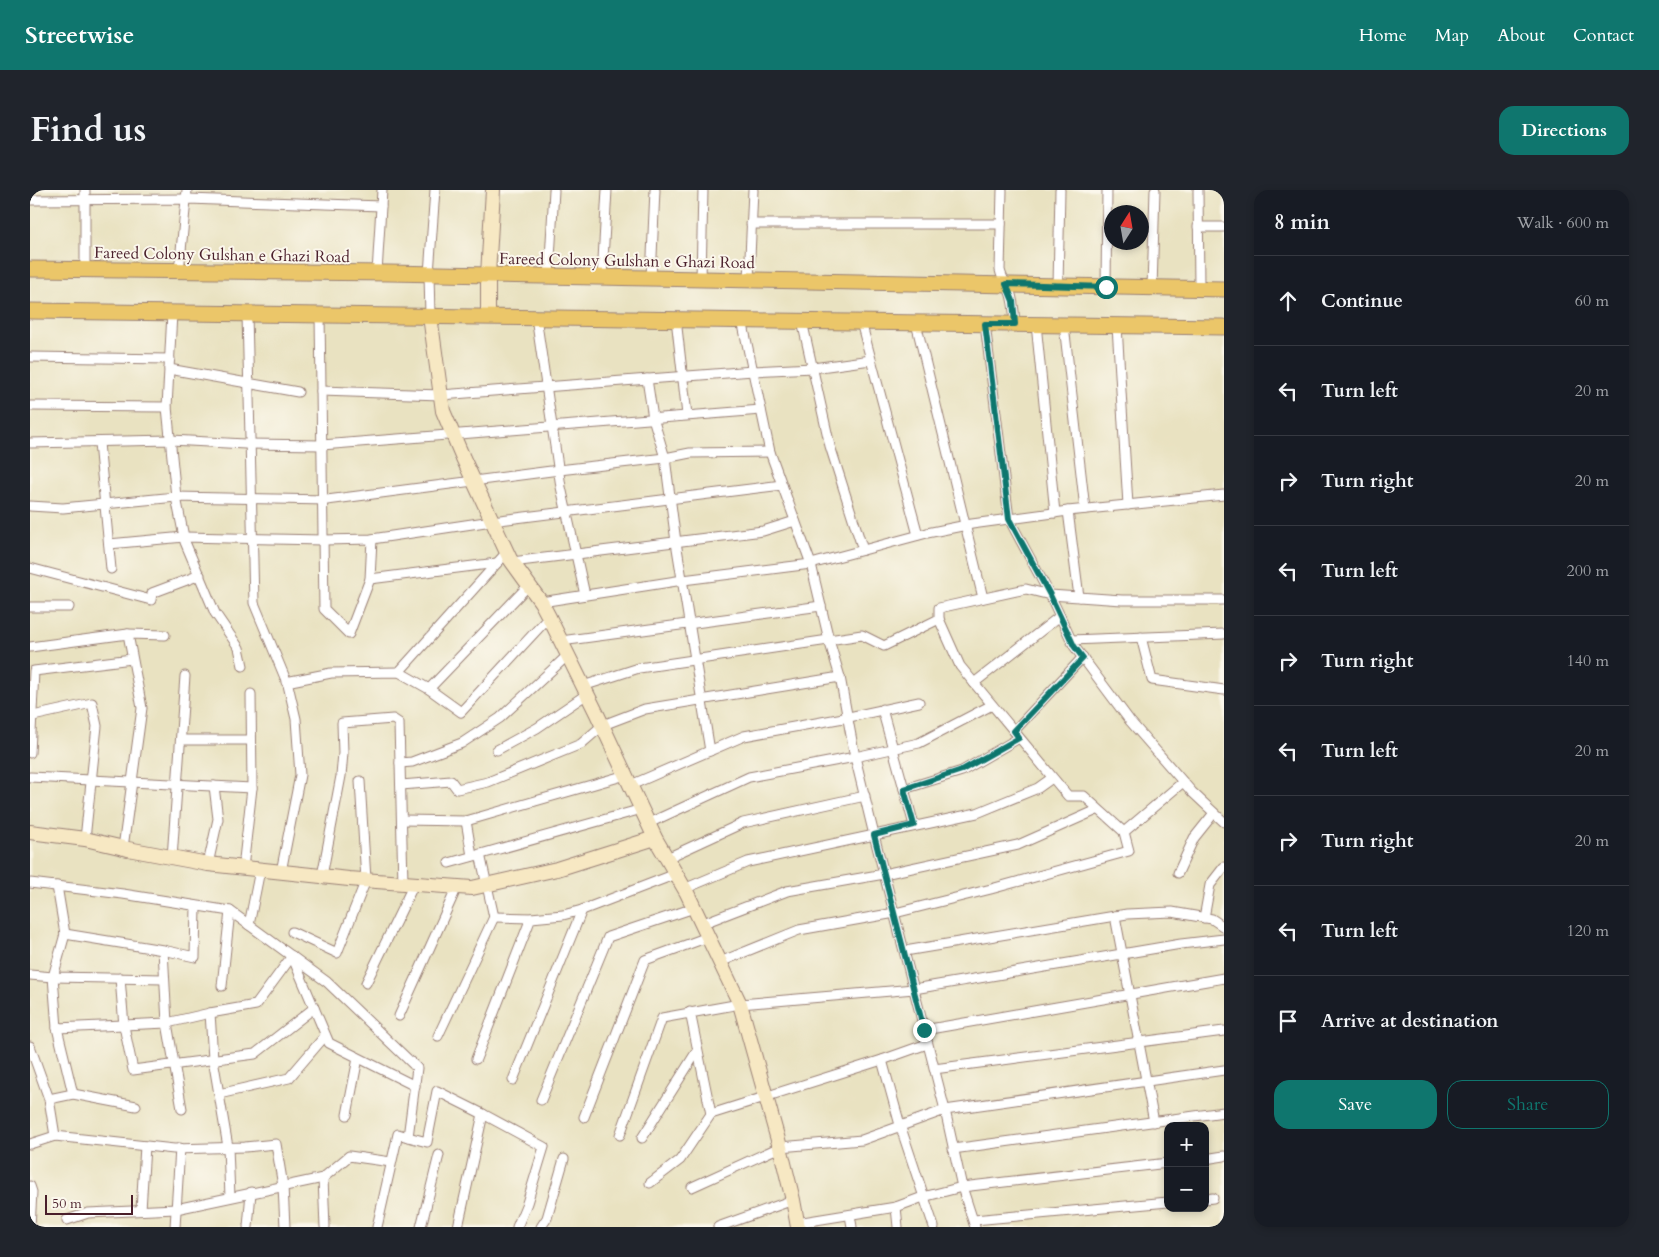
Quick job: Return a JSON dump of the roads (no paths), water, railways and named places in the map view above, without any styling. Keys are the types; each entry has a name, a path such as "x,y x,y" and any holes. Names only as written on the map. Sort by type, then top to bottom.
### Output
{"main road":[{"path":"488,316 488,275 494,190"},
{"name":"Fareed Colony Gulshan e Ghazi Road","path":"30,269 377,273 1224,289"},
{"path":"30,311 1224,327"},
{"path":"430,316 443,410 492,521 510,557 549,617 603,725 655,838 694,908 740,1004 780,1147 797,1225"},
{"path":"30,832 85,839 208,864 366,880 472,888 557,869 655,838"}],"street":[{"path":"377,273 382,190"},
{"path":"430,316 428,274 435,190"},
{"path":"549,276 554,190"},
{"path":"602,277 607,190"},
{"path":"651,278 655,190"},
{"path":"701,279 703,190"},
{"path":"749,280 752,190"},
{"path":"1002,190 1000,270 1013,301 1015,324"},
{"path":"1058,286 1060,190"},
{"path":"1106,190 1106,287"},
{"path":"1152,288 1155,190"},
{"path":"1198,190 1199,288"},
{"path":"30,200 85,195 186,195 381,206"},
{"path":"85,195 85,270"},
{"path":"179,271 186,195"},
{"path":"751,224 1001,224"},
{"path":"1198,227 1224,227"},
{"path":"172,313 168,407 176,497 184,537 215,613 239,648 243,666"},
{"path":"247,314 254,538 254,603 286,682 296,719 300,775 281,872"},
{"path":"320,315 324,609 349,634 370,579 372,540"},
{"path":"536,317 566,512 585,595"},
{"path":"676,319 687,416"},
{"path":"742,320 770,452 811,564 822,606 829,640 840,677 855,757 874,835 945,1110 952,1149 962,1187 975,1223 1164,1202"},
{"path":"802,321 830,446 863,550"},
{"path":"860,322 918,535"},
{"path":"916,323 983,598"},
{"path":"985,324 1009,519 1050,595 1071,640 1083,658 1130,721 1183,782 1224,822"},
{"path":"1036,324 1055,513"},
{"path":"1064,325 1085,510"},
{"path":"1117,326 1128,505"},
{"path":"30,357 170,359"},
{"path":"321,391 441,395 812,368 871,360"},
{"path":"169,369 250,385 298,392"},
{"path":"647,380 653,418 665,458 676,542 710,751"},
{"path":"30,406 168,407"},
{"path":"30,443 171,440 322,445 761,410"},
{"path":"99,442 111,569"},
{"path":"30,506 63,508 176,497 323,500 665,458 690,453 770,452"},
{"path":"109,544 184,537 372,540 492,521 782,485"},
{"path":"541,602 683,580 811,564 918,535 966,525 1068,511 1224,495"},
{"path":"1068,511 1078,597"},
{"path":"370,579 497,563 510,557 576,554 763,531 795,521"},
{"path":"399,672 497,563"},
{"path":"30,568 151,600 152,593 200,576"},
{"path":"429,689 529,584"},
{"path":"720,962 799,930 895,913 1129,851 1124,832 1097,810 1084,796 1068,796 960,666 939,619 939,608 1026,588 1050,595 1078,597 1131,600 1224,600"},
{"path":"561,641 822,606"},
{"path":"30,607 70,607"},
{"path":"974,683 1060,616"},
{"path":"286,682 331,673 399,672 429,689 461,712 549,617"},
{"path":"497,750 537,728 586,690 639,668 862,635 884,646 939,619"},
{"path":"123,848 142,708 128,634"},
{"path":"30,647 128,634 165,635"},
{"path":"1071,640 1224,634"},
{"path":"1141,637 1152,680 1224,690"},
{"path":"400,763 412,762 462,743 500,718 568,655"},
{"path":"904,789 962,770 1016,735 1083,658"},
{"path":"30,753 34,672 132,659"},
{"path":"172,858 186,676"},
{"path":"401,785 451,780 457,789 488,782 581,744 603,725 645,709 840,677"},
{"path":"243,868 252,788 250,694"},
{"path":"402,820 466,821 629,780 710,751 744,736 919,702"},
{"path":"33,716 92,703 97,726 85,839"},
{"path":"649,823 749,778 919,743 992,704"},
{"path":"882,709 914,825"},
{"path":"322,876 341,776 343,753 342,724 393,719 399,723 402,820 408,883 366,983"},
{"path":"181,740 251,740"},
{"path":"30,777 252,788"},
{"path":"684,889 748,862 977,813 1038,788 1052,778"},
{"path":"292,932 338,953 366,880 360,781"},
{"path":"1124,832 1183,782"},
{"path":"208,864 218,819 214,786"},
{"path":"666,858 743,824 865,796"},
{"path":"449,863 642,809"},
{"path":"701,924 788,891 884,874 1018,845 1097,810"},
{"path":"1178,873 1194,838 1214,813"},
{"path":"438,1036 494,916 466,821"},
{"path":"1204,918 1210,885 1224,867"},
{"path":"249,925 260,870"},
{"path":"494,916 531,918 563,915 582,910 676,874"},
{"path":"30,883 230,911 327,982 418,1068 408,1137"},
{"path":"58,886 65,934 54,977 57,1028 73,1094"},
{"path":"399,1016 457,887"},
{"path":"65,934 195,957 196,906"},
{"path":"541,1100 608,937 694,908"},
{"path":"513,1080 582,910"},
{"path":"222,986 230,911"},
{"path":"904,951 1127,914 1172,912 1212,919 1224,927"},
{"path":"1115,916 1154,1122"},
{"path":"476,1060 531,918"},
{"path":"584,1117 645,960 708,937"},
{"path":"620,1134 662,1018 740,1004 914,989 1181,944 1224,939"},
{"path":"163,950 167,1023 182,1110"},
{"path":"292,956 329,1043 415,1086"},
{"path":"57,1028 167,1023 256,1005 292,956"},
{"path":"30,975 164,979"},
{"path":"120,978 124,1026 133,1070 255,1054 314,1008"},
{"path":"924,1030 1224,978"},
{"path":"690,1012 711,1114"},
{"path":"210,1013 213,1060 228,1148 230,1197"},
{"path":"934,1069 1224,1031"},
{"path":"219,1094 289,1078 325,1036"},
{"path":"650,1184 680,1160 711,1114 927,1044"},
{"path":"30,1046 49,1099 55,1136"},
{"path":"642,1138 697,1051"},
{"path":"347,1115 358,1058"},
{"path":"882,1060 900,1125 934,1227"},
{"path":"692,1187 780,1147 862,1140 945,1110 1224,1070"},
{"path":"377,1227 398,1134 427,1142 437,1091 544,1147 528,1203 517,1227"},
{"path":"49,1099 73,1094 136,1106"},
{"path":"952,1149 1224,1112"},
{"path":"458,1227 483,1114"},
{"path":"30,1144 55,1136 180,1148 228,1148 276,1144 283,1186 285,1227"},
{"path":"141,1210 145,1146"},
{"path":"175,1227 180,1148"},
{"path":"67,1220 88,1213 176,1209 323,1178 349,1156 391,1162"},
{"path":"421,1227 439,1156"},
{"path":"1209,1158 1224,1156"},
{"path":"541,1227 547,1218 564,1159"},
{"path":"797,1225 896,1207 923,1197 962,1187 1164,1163"},
{"path":"323,1178 325,1227"},
{"path":"30,1186 32,1192 30,1227"},
{"path":"248,1227 251,1192"},
{"path":"718,1227 793,1200"},
{"path":"896,1207 898,1227"},
{"path":"850,1215 852,1227"}]}
